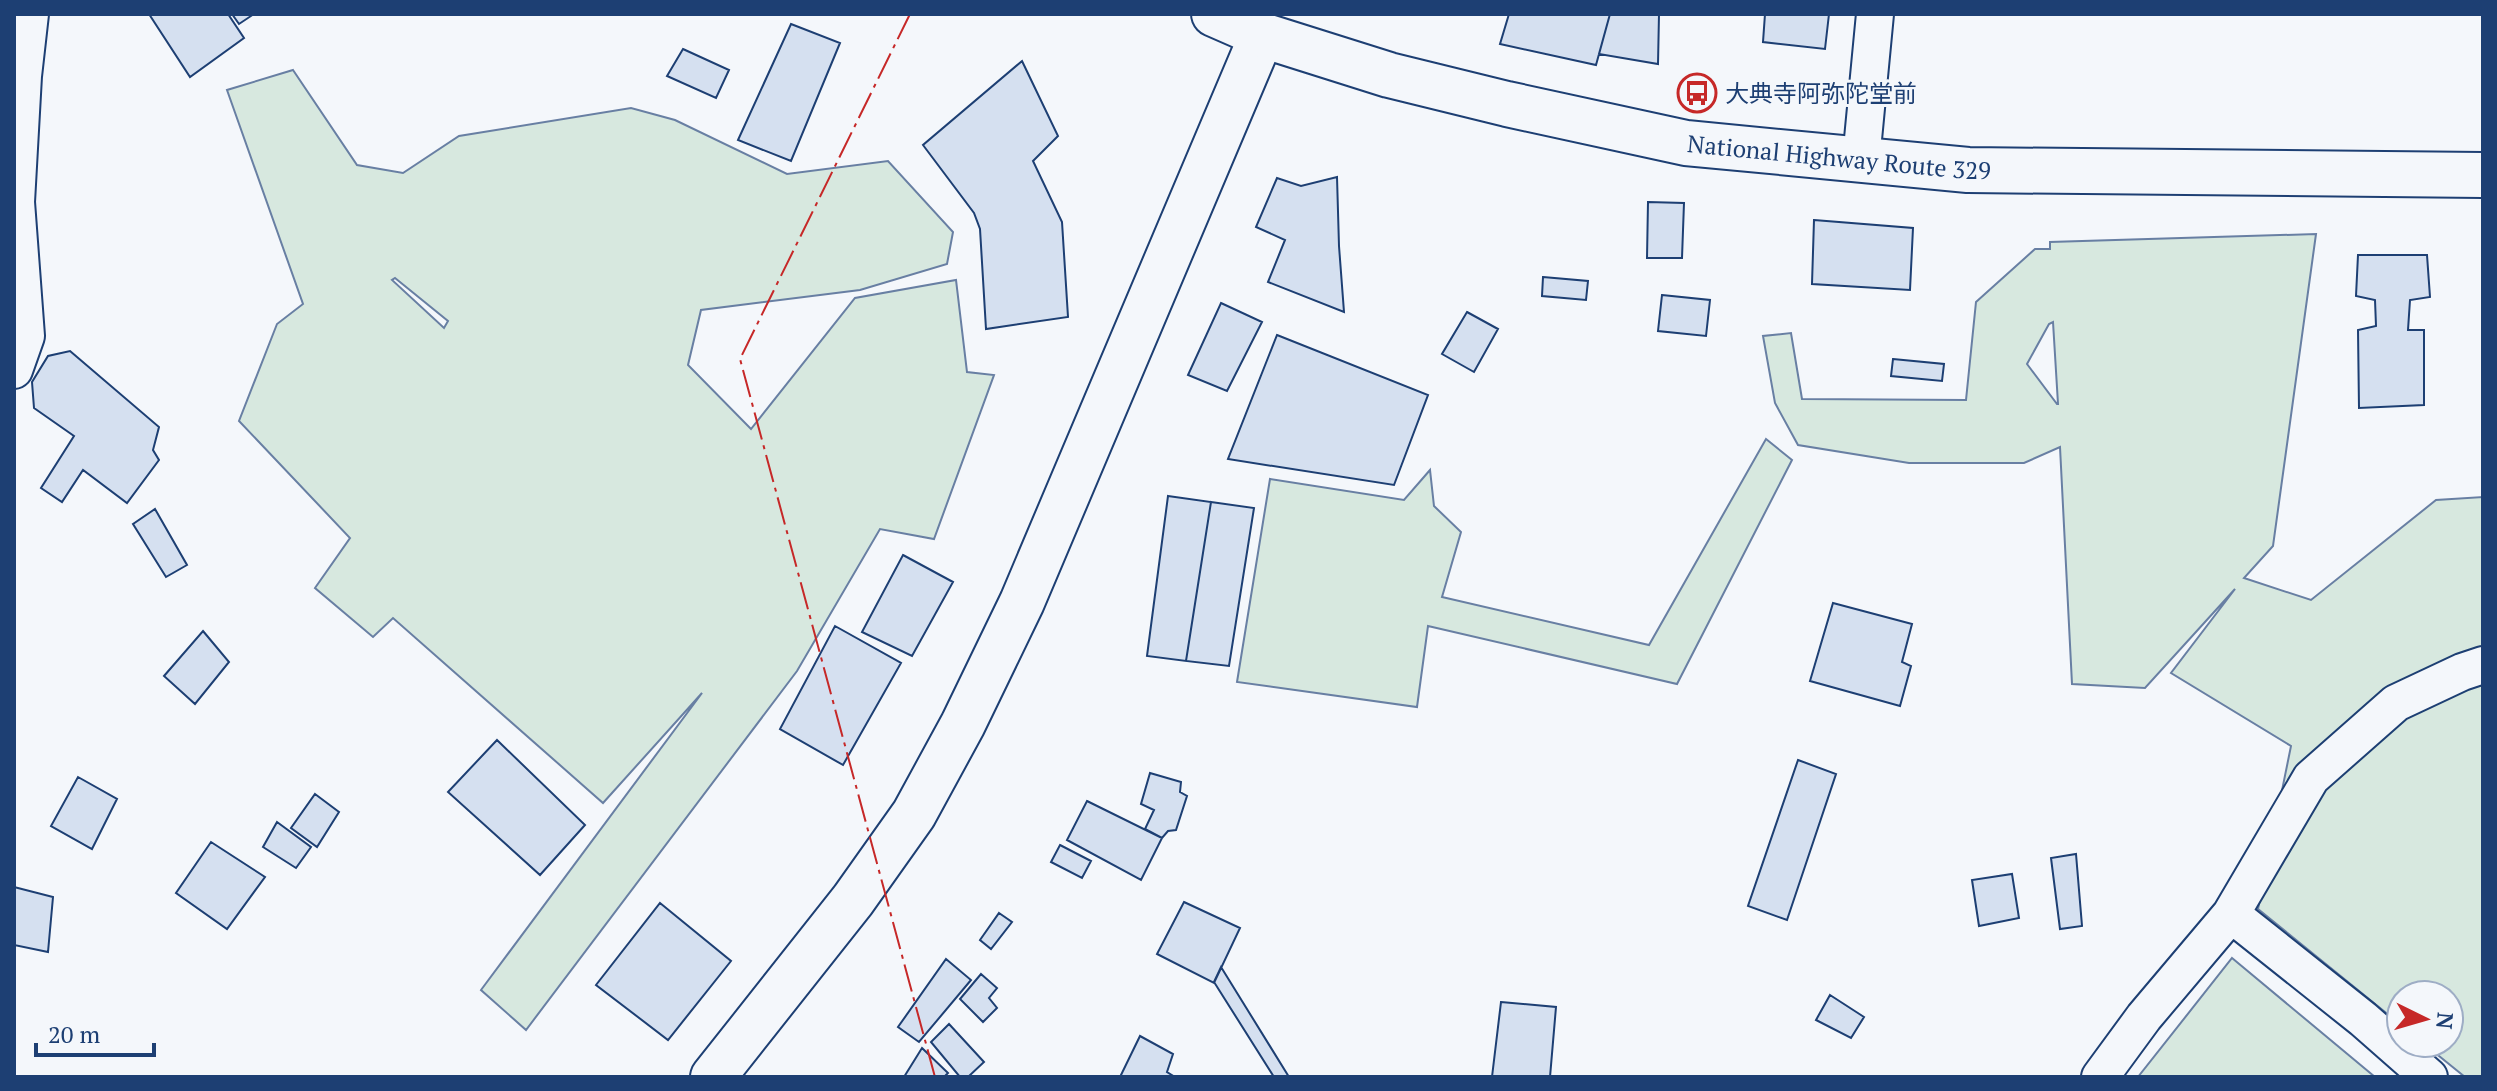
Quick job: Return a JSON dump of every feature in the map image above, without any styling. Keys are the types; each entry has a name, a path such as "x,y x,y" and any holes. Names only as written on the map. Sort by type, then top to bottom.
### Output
{"main road":[{"name":"National Highway Route 329","path":"1214,14 1262,35 1404,78 1686,143 1968,170 2483,175"},
{"path":"713,1077 861,888 914,814 963,724 1022,602 1262,35"}],"street":[{"path":"14,370 26,336 16,202 30,14"},
{"path":"1861,160 1875,14"},
{"path":"2100,1077 2144,1017 2231,914 2311,778 2396,703 2483,665"},
{"path":"2231,914 2363,1019 2429,1077"}],"shaded area":[{"path":"293,70 357,165 403,173 459,136 631,108 675,120 787,174 888,161 953,232 947,264 860,290 701,310 688,365 751,429 855,298 956,280 967,372 994,375 934,539 880,529 797,671 526,1030 481,990 702,693 603,803 393,618 373,637 315,588 350,538 239,421 277,324 303,304 227,90","holes":["395,278 448,321 444,328 392,280"]},
{"path":"2316,234 2273,546 2244,578 2311,600 2436,500 2483,497 2483,1077 2465,1077 2443,1059 2465,1059 2465,979 2385,979 2385,1012 2258,909 2291,746 2171,673 2235,589 2145,688 2072,684 2060,447 2024,463 1909,463 1798,445 1775,403 1763,336 1791,333 1802,399 1966,400 1976,302 2035,249 2050,249 2050,242","holes":["2053,322 2058,404 2027,364"]},
{"path":"1766,439 1792,460 1677,684 1428,626 1417,707 1237,682 1270,479 1404,500 1430,470 1434,506 1461,532 1442,597 1649,645"},
{"path":"2232,958 2375,1077 2138,1077"}],"building":[{"path":"149,14 228,14 244,38 190,77"},
{"path":"232,14 254,14 239,24"},
{"path":"1509,14 1610,14 1596,65 1500,44"},
{"path":"1610,14 1659,14 1658,64 1599,54"},
{"path":"1765,14 1829,14 1825,49 1763,42"},
{"path":"791,24 840,43 791,161 738,140"},
{"path":"683,49 729,70 716,98 667,76"},
{"path":"1022,61 1058,136 1033,161 1062,222 1068,317 986,329 980,229 974,213 923,145"},
{"path":"1337,177 1344,312 1268,282 1285,240 1256,227 1277,178 1301,186"},
{"path":"1648,202 1684,203 1682,258 1647,258"},
{"path":"1814,220 1913,228 1910,290 1812,284"},
{"path":"2358,255 2427,255 2430,297 2410,300 2408,330 2424,330 2424,405 2359,408 2358,330 2376,326 2375,300 2356,296"},
{"path":"1543,277 1588,281 1586,300 1542,296"},
{"path":"1662,295 1710,300 1706,336 1658,331"},
{"path":"1221,303 1262,322 1227,391 1188,375"},
{"path":"1467,312 1498,329 1474,372 1442,354"},
{"path":"1277,335 1428,395 1394,485 1228,459"},
{"path":"70,351 159,427 153,450 159,460 127,503 83,470 62,502 41,488 74,436 34,408 32,382 48,356"},
{"path":"1893,359 1944,364 1942,381 1891,376"},
{"path":"1168,496 1211,502 1186,661 1147,656"},
{"path":"1211,502 1254,508 1229,666 1186,661"},
{"path":"155,509 187,565 166,577 133,524"},
{"path":"903,555 953,582 912,656 862,632"},
{"path":"1833,603 1912,624 1902,662 1911,666 1900,706 1810,681"},
{"path":"835,626 901,663 843,765 780,729"},
{"path":"203,631 229,662 195,704 164,676"},
{"path":"497,740 585,825 540,875 448,792"},
{"path":"1798,760 1836,774 1787,920 1748,906"},
{"path":"1150,773 1181,782 1180,792 1187,796 1176,830 1168,831 1162,838 1145,829 1154,810 1141,804"},
{"path":"78,777 117,799 92,849 51,826"},
{"path":"315,794 339,812 317,847 291,828"},
{"path":"1087,801 1162,838 1141,880 1067,840"},
{"path":"277,822 311,847 296,868 263,847"},
{"path":"211,842 265,877 227,929 176,893"},
{"path":"1060,845 1091,861 1082,878 1051,862"},
{"path":"2076,854 2082,926 2060,929 2051,858"},
{"path":"2012,874 2019,918 1979,926 1972,880"},
{"path":"14,887 53,897 48,952 14,945"},
{"path":"1184,902 1240,928 1214,983 1157,954"},
{"path":"660,903 731,961 668,1040 596,985"},
{"path":"999,913 1012,922 991,949 980,940"},
{"path":"946,959 971,980 919,1042 898,1027"},
{"path":"1221,967 1289,1077 1274,1077 1214,982"},
{"path":"981,974 997,988 989,998 997,1008 983,1022 960,999"},
{"path":"1830,995 1864,1017 1851,1038 1816,1020"},
{"path":"1501,1002 1556,1007 1550,1077 1492,1077"},
{"path":"949,1024 984,1062 968,1077 960,1077 931,1042"},
{"path":"1140,1036 1173,1054 1167,1072 1175,1077 1120,1077"},
{"path":"922,1048 948,1073 944,1077 904,1077"}],"power":[{"path":"910,14 740,359 935,1077"}],"place":[{"name":"大典寺阿弥陀堂前","path":"1697,93"}]}
